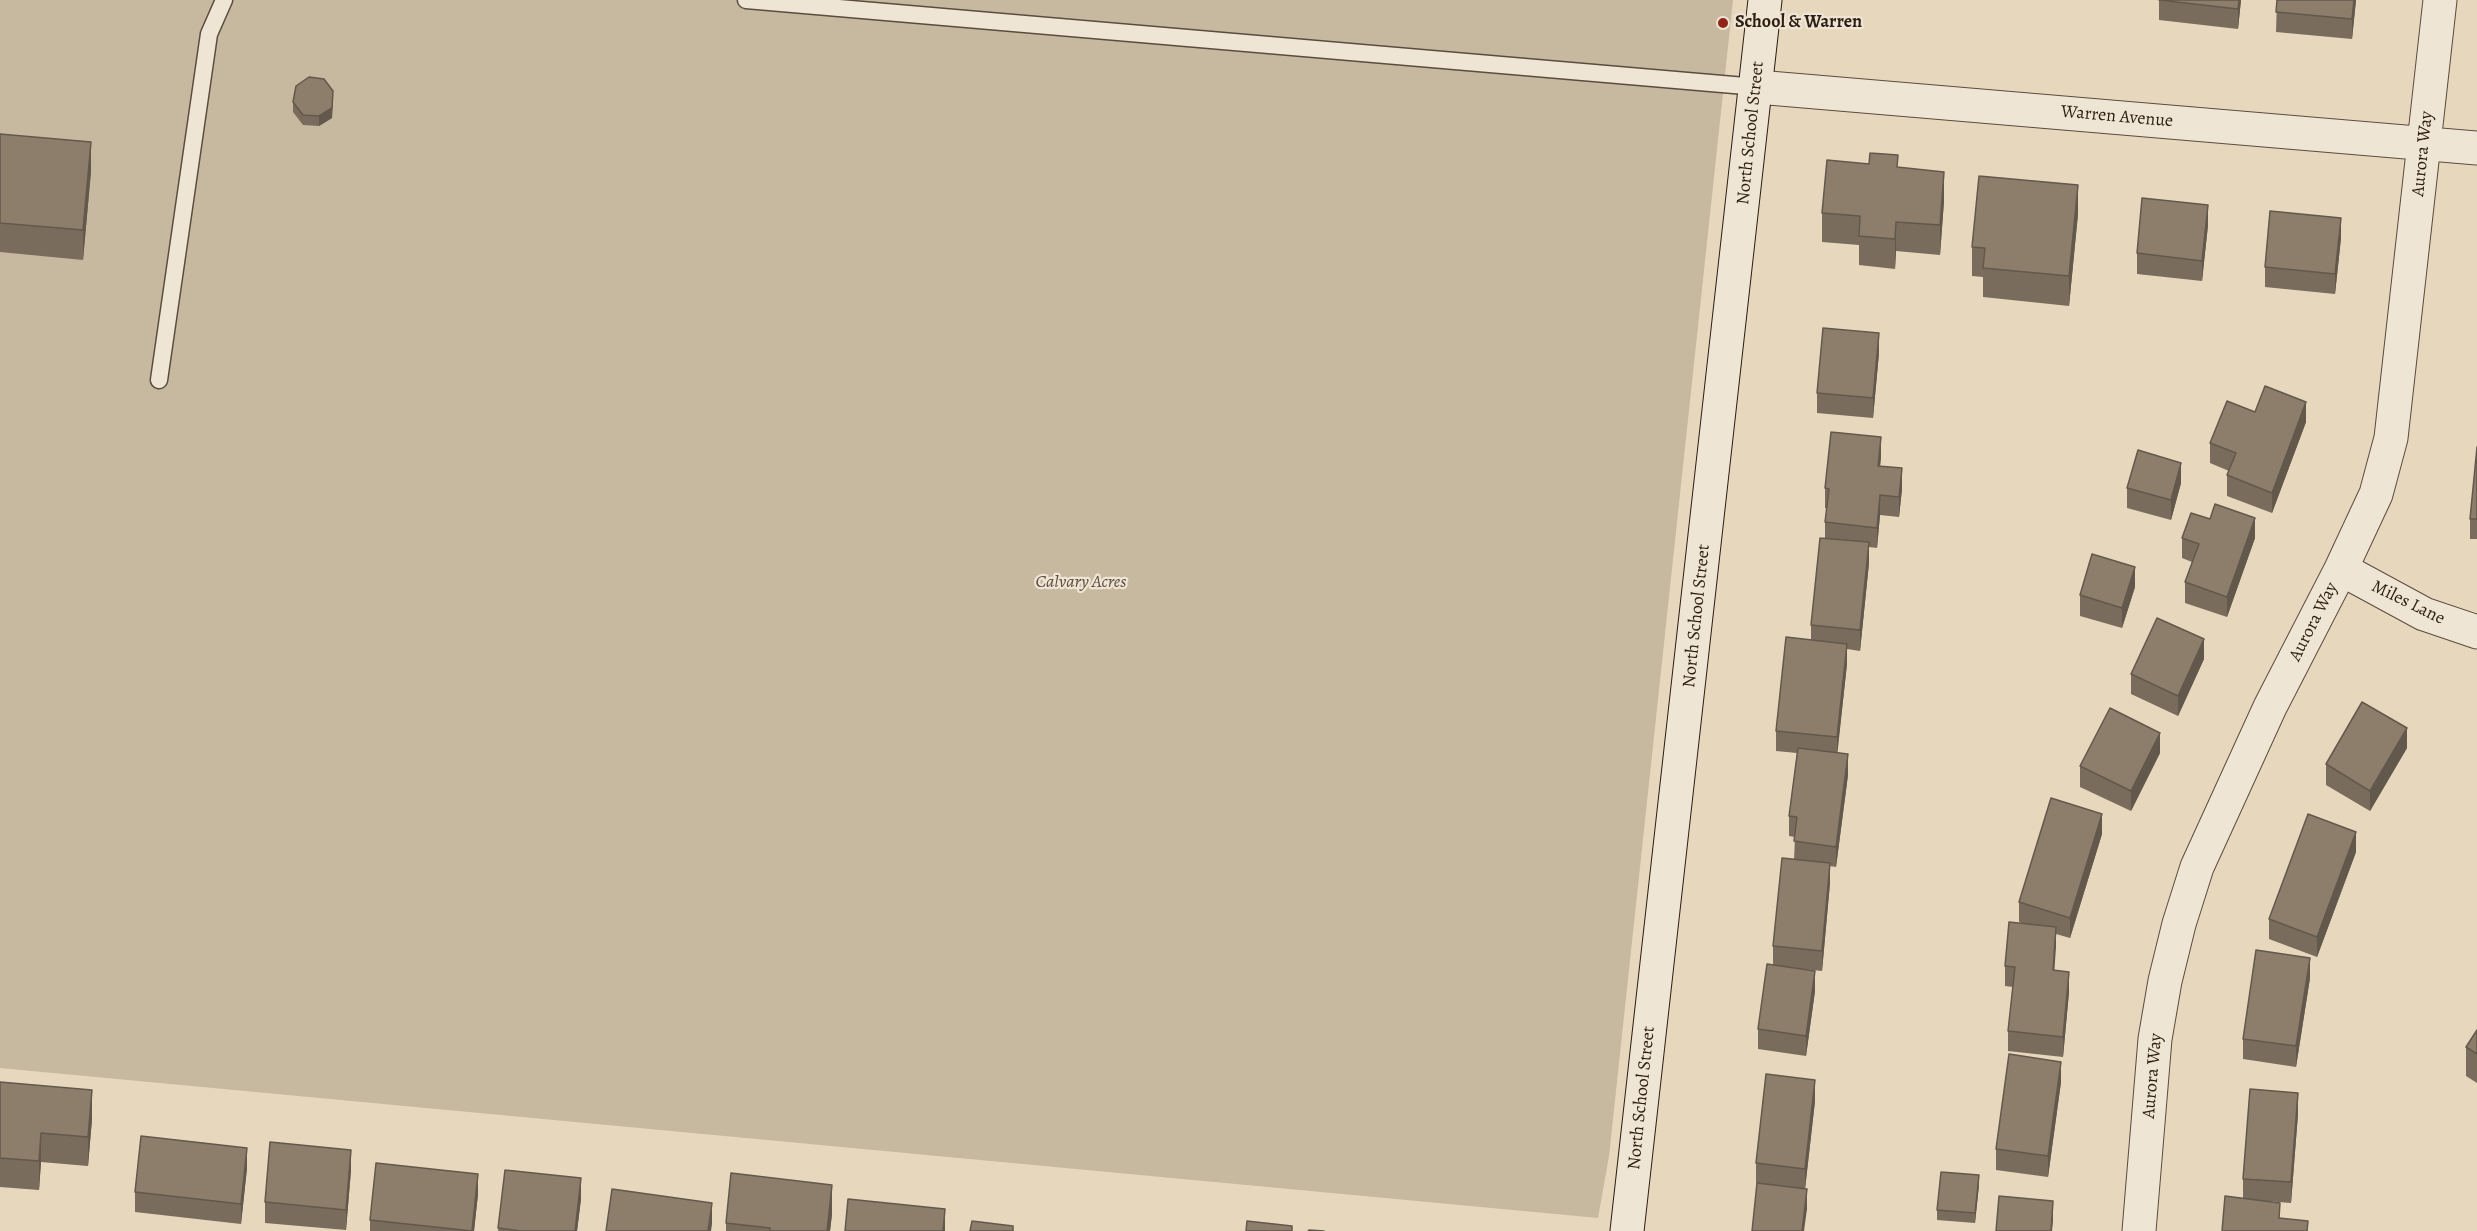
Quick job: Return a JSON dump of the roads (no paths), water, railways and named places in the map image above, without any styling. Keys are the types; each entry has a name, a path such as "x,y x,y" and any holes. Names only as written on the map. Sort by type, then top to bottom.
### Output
{"street":[{"name":"North School Street","path":"1627,1231 1765,0"},
{"name":"Aurora Way","path":"2139,1231 2155,1039 2165,981 2179,924 2197,867 2270,707 2342,569 2376,494 2391,438 2440,0"},
{"name":"Warren Avenue","path":"1757,87 2477,148"},
{"name":"Miles Lane","path":"2342,569 2424,614 2477,632"}],"lane":[{"path":"159,380 209,34 224,0"},
{"path":"746,0 1757,87"}],"place":[{"name":"School & Warren","path":"1723,23"}],"park label":[{"name":"Calvary Acres","path":"1081,583"}]}
